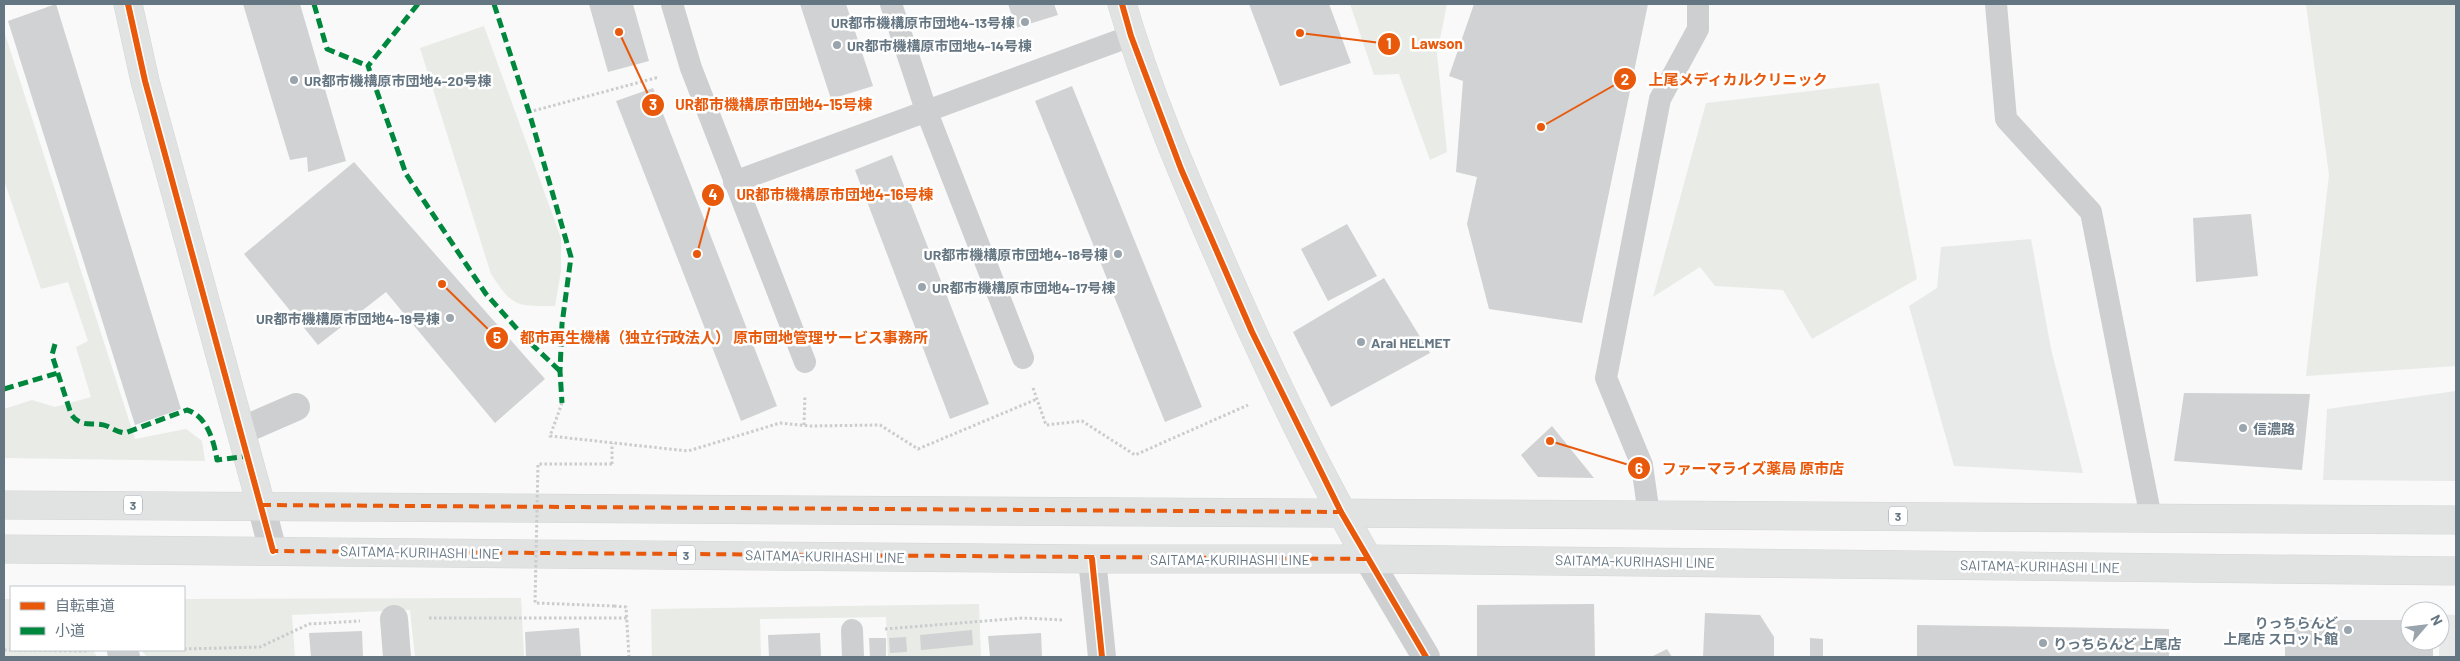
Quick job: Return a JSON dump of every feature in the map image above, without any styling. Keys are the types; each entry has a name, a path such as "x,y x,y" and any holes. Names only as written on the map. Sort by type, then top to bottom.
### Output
{"main road":[{"path":"128,4 145,81 261,505"},
{"path":"1122,4 1131,36 1181,169 1252,332 1341,512 1368,559"},
{"name":"3","path":"4,505 261,505 2456,520"},
{"name":"SAITAMA-KURIHASHI LINE","path":"4,549 1092,559 1368,559 2456,571"}],"street":[{"path":"241,431 296,407"},
{"path":"261,505 273,551"},
{"path":"1092,559 1102,657"},
{"path":"1368,559 1426,657"},
{"path":"394,619 397,657"}],"lane":[{"path":"672,4 691,68 805,362"},
{"path":"891,4 926,110 1023,358"},
{"path":"1649,515 1642,465 1606,378 1660,99 1698,29 1698,4"},
{"path":"1996,4 2006,119 2090,212 2151,518"},
{"path":"734,182 1131,36"},
{"path":"852,630 853,657"}],"path":[{"path":"529,112 691,68"},
{"path":"1023,358 1046,425 1082,421 1135,455 1281,391"},
{"path":"562,403 550,436 688,451 780,423 810,426 880,425 918,449 1037,399"},
{"path":"612,443 612,464 538,464 535,603 626,608 629,657"},
{"path":"852,630 925,627 1022,618 1098,622"}],"highlighted area":[{"path":"261,505 691,508 1341,512 1368,559 273,551"}],"shaded area":[{"path":"1350,4 1447,4 1437,54 1447,152 1430,160 1399,74 1374,75"},
{"path":"2306,4 2456,4 2456,366 2306,376 2329,175"},
{"path":"484,26 561,238 561,271 555,306 523,305 510,299 491,274 420,48"},
{"path":"4,31 135,439 186,429 202,441 205,461 4,458 4,409 32,400 55,407 91,397 76,347 88,341 68,282 41,289 4,180"},
{"path":"1879,83 1917,279 1812,339 1783,290 1715,286 1700,267 1653,297 1706,103"},
{"path":"2031,239 2051,349 2083,473 1954,466 1909,306 1937,288 1941,247"},
{"path":"2456,391 2456,481 2323,480 2327,409"},
{"path":"521,598 524,657 415,657 410,610 292,615 295,657 147,657 142,651 185,651 185,599"},
{"path":"4,599 10,599 10,651 94,651 97,657 4,657"},
{"path":"979,604 981,657 888,657 886,617 760,619 761,657 652,657 651,609"},
{"path":"2450,615 2456,615 2456,657 2439,657 2439,651 2450,651"}],"building":[{"path":"56,4 181,409 135,425 8,21"},
{"name":"UR都市機構原市団地4-20号棟","path":"243,4 300,4 346,161 308,172 307,157 290,160"},
{"path":"589,4 633,4 649,61 608,72"},
{"name":"UR都市機構原市団地4-14号棟","path":"800,4 846,4 873,86 831,99"},
{"name":"UR都市機構原市団地4-13号棟","path":"1008,4 1054,4 1058,15 1016,28"},
{"path":"1249,4 1329,4 1351,63 1280,86"},
{"path":"1474,4 1648,4 1582,323 1489,309 1467,224 1477,177 1456,172 1463,81 1449,76"},
{"name":"UR都市機構原市団地4-18号棟","path":"1072,86 1202,407 1165,422 1035,101"},
{"path":"653,88 777,406 741,421 616,101"},
{"name":"UR都市機構原市団地4-17号棟","path":"892,155 989,404 950,419 855,170"},
{"name":"UR都市機構原市団地4-19号棟","path":"354,162 545,379 495,423 386,292 318,345 244,254"},
{"path":"2251,214 2258,276 2196,282 2193,218"},
{"path":"1347,224 1377,276 1328,301 1301,249"},
{"name":"Arai HELMET","path":"1384,278 1430,353 1331,407 1293,332"},
{"name":"信濃路","path":"2184,393 2310,394 2302,470 2174,461"},
{"path":"1552,426 1594,478 1538,477 1521,455"},
{"path":"1594,604 1595,657 1477,657 1477,605"},
{"path":"1705,613 1760,615 1774,637 1774,657 1703,657"},
{"name":"りっちらんど 上尾店 スロット館","path":"2285,620 2400,620 2400,651 2433,651 2433,657 2285,657"},
{"name":"りっちらんど 上尾店","path":"1917,625 2169,629 2169,657 1917,657"},
{"path":"579,628 581,657 526,657 525,632"},
{"path":"972,630 973,645 921,650 920,635"},
{"path":"362,631 363,657 311,657 309,633"},
{"path":"820,633 821,657 769,657 768,635"},
{"path":"1041,633 1042,657 990,657 988,636"},
{"path":"906,637 907,652 890,653 889,638"},
{"path":"869,638 886,638 886,657 870,657"},
{"path":"1810,638 1823,639 1823,657 1810,657"},
{"path":"1667,649 1672,657 1651,657"}],"marked path":[{"path":"314,4 327,49 368,66"},
{"path":"418,4 368,66 406,174 486,294 526,339 560,371"},
{"path":"494,4 529,112 571,257 562,324 560,371 562,403"},
{"path":"55,344 52,355 71,414 79,422 107,426 125,433 187,410 194,413 204,423 214,445 217,460 248,456"},
{"path":"4,389 58,373"}],"cycle path":[{"path":"128,4 145,81 273,551"},
{"path":"1122,4 1131,36 1181,169 1252,332 1341,512 1426,657"},
{"path":"1092,559 1102,657"}],"place":[{"name":"UR都市機構原市団地4-13号棟","path":"1025,22"},
{"name":"UR都市機構原市団地4-15号棟","path":"619,32"},
{"name":"Lawson","path":"1300,33"},
{"name":"UR都市機構原市団地4-14号棟","path":"837,45"},
{"name":"UR都市機構原市団地4-20号棟","path":"294,80"},
{"name":"上尾メディカルクリニック","path":"1541,127"},
{"name":"UR都市機構原市団地4-16号棟","path":"697,254"},
{"name":"UR都市機構原市団地4-18号棟","path":"1118,254"},
{"name":"都市再生機構（独立行政法人） 原市団地管理サービス事務所","path":"442,284"},
{"name":"UR都市機構原市団地4-17号棟","path":"922,287"},
{"name":"UR都市機構原市団地4-19号棟","path":"450,318"},
{"name":"Arai HELMET","path":"1361,342"},
{"name":"信濃路","path":"2243,428"},
{"name":"ファーマライズ薬局 原市店","path":"1550,441"},
{"name":"りっちらんど 上尾店 スロット館","path":"2348,630"},
{"name":"りっちらんど 上尾店","path":"2043,643"}]}
